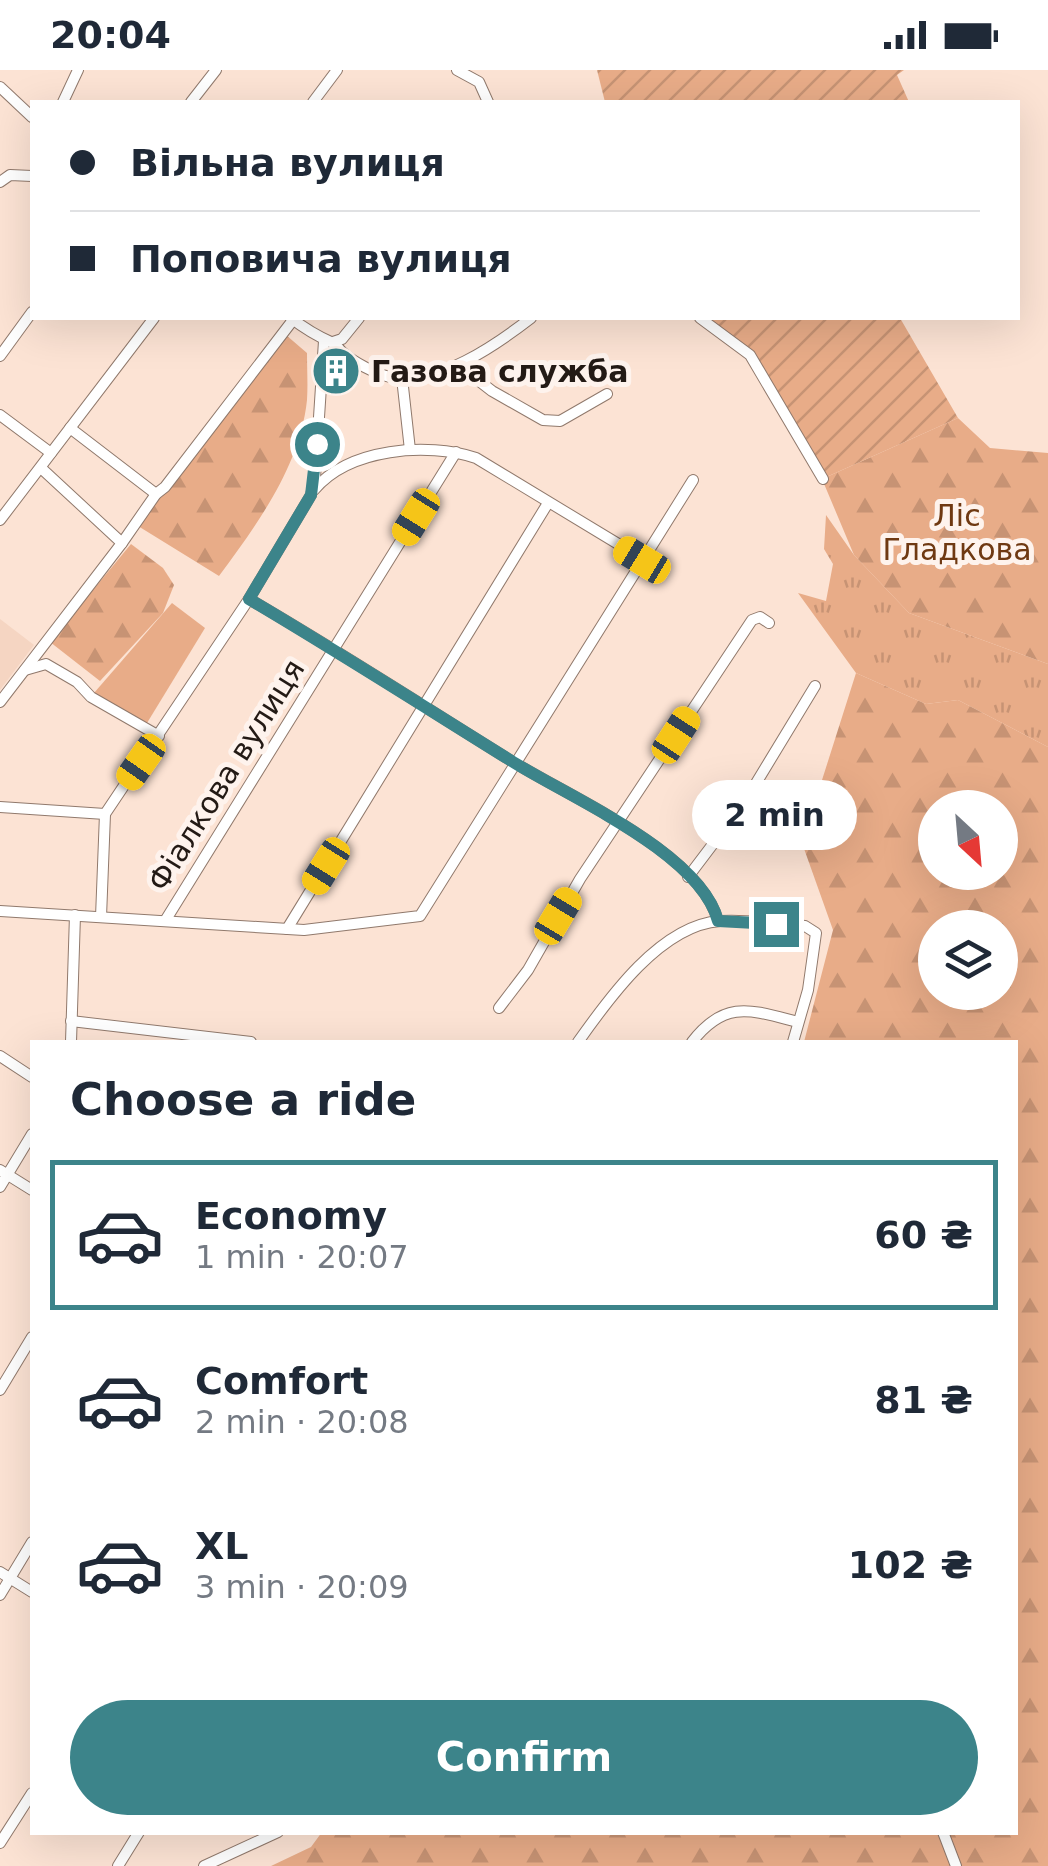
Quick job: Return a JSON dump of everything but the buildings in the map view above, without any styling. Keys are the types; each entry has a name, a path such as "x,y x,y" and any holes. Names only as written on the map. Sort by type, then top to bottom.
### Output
{"street":[{"path":"65,100 78,70"},
{"path":"193,100 216,70"},
{"path":"315,100 338,70"},
{"path":"457,70 484,87 487,100"},
{"path":"0,87 30,114"},
{"path":"0,182 10,175 30,176"},
{"path":"0,356 30,315"},
{"path":"0,520 152,320"},
{"path":"0,702 291,320"},
{"path":"294,320 386,376 402,378 465,370 543,420 560,421 606,394"},
{"path":"328,341 342,340 357,320"},
{"path":"450,369 495,346 528,320"},
{"path":"703,320 750,354 823,480"},
{"path":"311,495 328,341"},
{"path":"402,378 410,450"},
{"path":"0,415 51,453"},
{"path":"70,428 156,494"},
{"path":"101,917 104,814 249,599 324,478 352,462 410,450 456,452 476,458 642,560"},
{"name":"Фіалкова вулиця","path":"166,921 456,452"},
{"path":"41,468 122,543"},
{"path":"0,911 304,930 420,916 693,480"},
{"path":"287,929 548,503"},
{"path":"249,599 334,648 514,763 620,821 708,897 718,921"},
{"path":"499,1008 528,970 580,878 752,620 760,617 769,622"},
{"path":"24,670 46,664 92,697 159,736"},
{"path":"688,877 744,803 815,686"},
{"path":"0,806 104,814"},
{"path":"70,1040 76,915"},
{"path":"579,1040 650,955 682,934 718,921 810,927 816,933 794,1040"},
{"path":"694,1040 706,1024 739,1010 798,1022"},
{"path":"71,1020 235,1040"},
{"path":"0,1056 30,1075"},
{"path":"0,1187 4,1172 30,1137"},
{"path":"4,1172 30,1189"},
{"path":"0,1390 30,1340"},
{"path":"0,1595 5,1575 30,1544"},
{"path":"5,1575 30,1591"},
{"path":"0,1843 30,1796"},
{"path":"118,1866 136,1835"},
{"path":"204,1866 271,1835"},
{"path":"943,1835 956,1866"}],"shaded area":[{"path":"0,619 34,645 0,690"}],"green space":[{"path":"597,70 904,70 897,75 908,100 604,100"},
{"path":"701,320 901,320 958,418 822,479 770,390 737,348"},
{"path":"286,335 307,353 303,425 275,494 219,576 138,526"},
{"name":"Ліс Гладкова","path":"958,418 990,448 1048,453 1048,664 909,613 854,555 822,479"},
{"path":"826,515 854,555 909,613 1048,664 1048,747 958,700 926,704 856,673 798,593 826,601 833,564 824,549"},
{"path":"131,544 163,568 174,585 163,613 100,681 50,642"},
{"path":"172,603 205,628 147,723 94,693"},
{"path":"856,673 926,704 958,700 1048,747 1048,1866 271,1866 311,1847 320,1835 1018,1835 1018,1040 805,1040 833,930 802,843"}],"place":[{"name":"Газова служба","path":"336,371"}],"route":[{"path":"317,444 311,495 249,599 334,648 514,763 620,821 677,866 708,897 718,921 776,924"}]}
